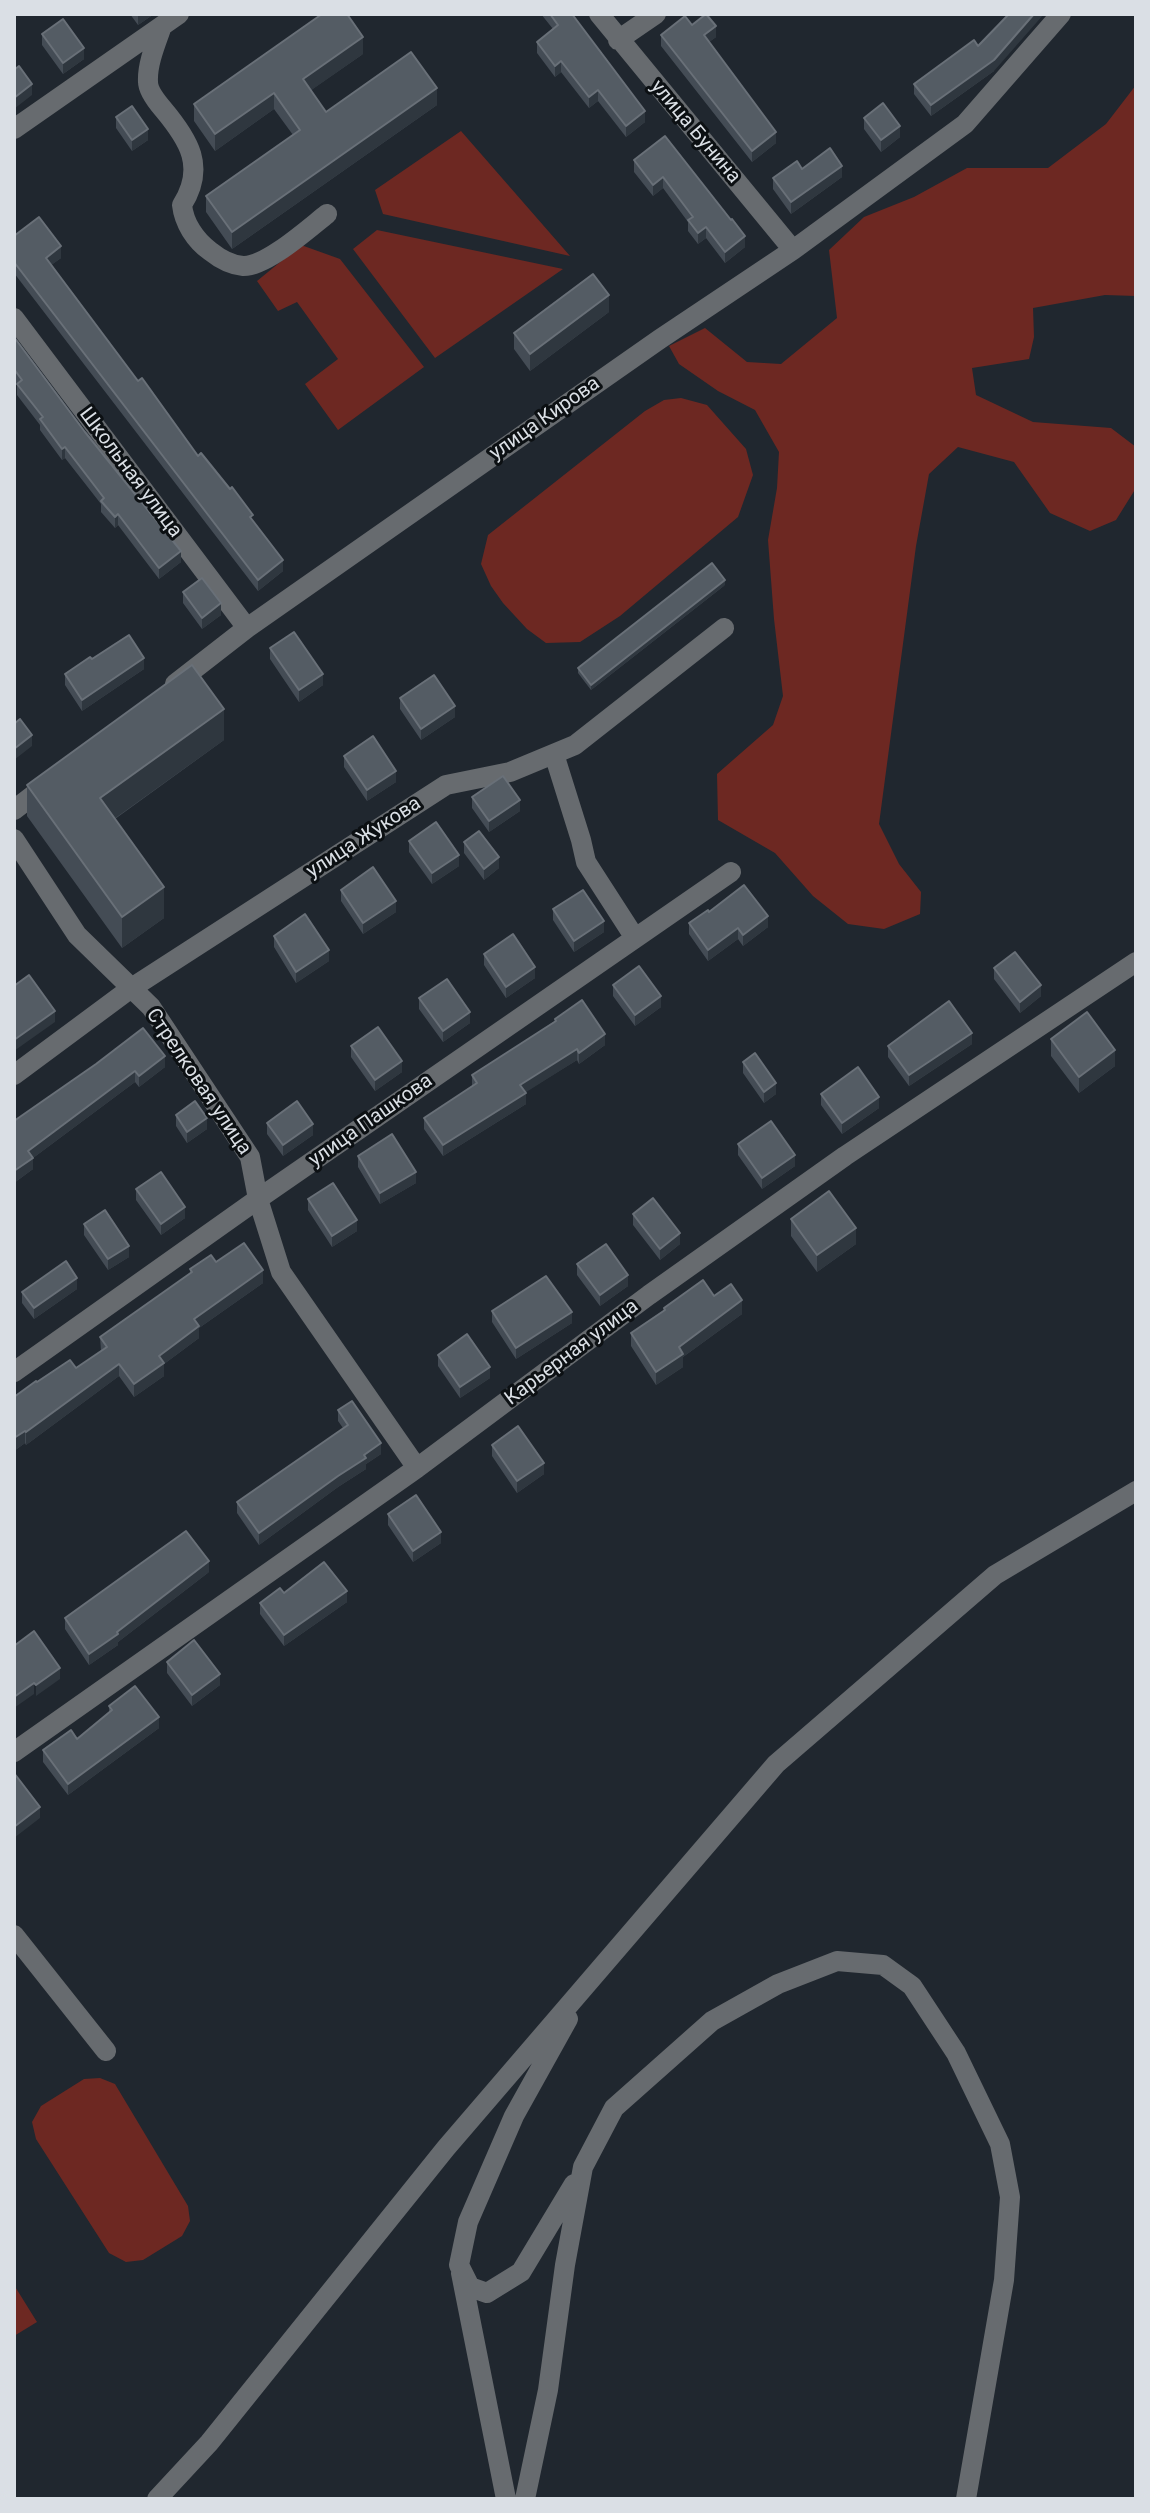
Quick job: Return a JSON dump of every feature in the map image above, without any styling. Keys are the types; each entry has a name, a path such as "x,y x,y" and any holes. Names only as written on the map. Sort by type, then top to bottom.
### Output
{"street":[{"path":"14,129 179,14"},
{"name":"улица Бунина","path":"599,14 793,250"},
{"path":"618,40 656,14"},
{"name":"улица Кирова","path":"161,695 247,628 660,339 793,250 965,124 1061,14"},
{"path":"162,26 150,65 148,84 158,103 177,125 195,161 195,176 182,205 184,219 205,248 223,261 246,266 269,257 327,214"},
{"name":"Школьная улица","path":"14,318 247,628"},
{"name":"улица Жукова","path":"14,1075 130,989 446,785 510,772 575,745 724,628"},
{"path":"554,754 586,862 635,938"},
{"path":"14,810 63,772"},
{"name":"Стрелковая улица","path":"14,839 77,935 151,1007 250,1157 258,1199 281,1272 417,1468"},
{"name":"улица Пашкова","path":"14,1372 731,872"},
{"name":"Карьерная улица","path":"14,1752 417,1468 649,1295 845,1156 1136,962"},
{"path":"157,2499 209,2443 446,2148 776,1764 995,1575 1136,1491"},
{"path":"14,1935 106,2051"},
{"path":"459,2265 470,2287 487,2293 521,2272 559,2213 614,2108 712,2021 778,1984 837,1961 883,1965 912,1986 956,2053 1000,2144 1010,2197 1004,2280 966,2499"},
{"path":"506,2499 459,2265 468,2222 491,2165 514,2116 590,1980"},
{"path":"525,2499 548,2390 565,2265 583,2167"}],"shaded area":[{"path":"1136,85 1136,296 1105,295 1033,308 1034,337 1029,359 972,368 976,395 1033,422 1111,428 1136,447 1136,488 1116,520 1090,531 1050,513 1014,462 958,447 929,474 916,546 879,824 899,864 921,892 920,914 884,929 848,924 813,896 775,853 718,820 717,774 773,725 783,696 768,540 777,488 779,452 755,410 718,391 679,364 669,346 705,328 747,362 781,364 837,318 829,250 864,217 914,197 967,168 1048,168 1106,124"},
{"path":"461,131 570,256 383,214 375,190"},
{"path":"377,230 563,269 435,358 353,249"},
{"path":"301,245 340,259 424,367 338,430 305,384 338,359 297,302 278,311 257,281"},
{"path":"681,398 707,405 746,449 753,475 738,517 620,616 580,642 546,643 527,629 491,586 481,564 488,535 645,411 664,400"},
{"path":"100,2078 115,2084 188,2206 190,2221 182,2236 143,2260 126,2262 109,2253 36,2139 32,2122 41,2106 84,2079"},
{"path":"14,2285 37,2322 14,2336"}],"building":[{"path":"322,14 347,14 363,37 303,79 326,112 411,52 437,88 232,232 206,196 300,130 274,93 215,134 194,104"},
{"path":"550,14 572,14 645,111 626,126 598,90 589,97 561,61 555,66 537,42 558,25"},
{"path":"706,14 716,26 704,35 776,132 752,151 661,35 685,16 692,25"},
{"path":"1009,14 1034,14 994,60 931,105 914,84 974,40 978,46"},
{"path":"63,19 84,48 63,63 42,34"},
{"path":"19,66 32,84 14,98 14,70"},
{"path":"883,103 900,126 881,140 864,118"},
{"path":"132,106 148,129 132,140 116,117"},
{"path":"665,136 745,236 725,252 706,227 698,233 688,220 693,217 663,177 653,185 634,160"},
{"path":"830,148 842,166 791,202 773,178 797,161 802,169"},
{"path":"39,217 61,246 46,258 138,381 142,378 198,456 201,453 230,489 232,487 253,515 250,517 283,560 258,580 14,262 14,236"},
{"path":"593,274 609,295 530,354 514,333"},
{"path":"14,337 85,432 181,551 159,568 118,514 115,517 101,501 104,498 65,447 62,449 40,419 43,417 17,384 22,380 14,369"},
{"path":"712,563 725,580 591,685 578,668"},
{"path":"202,578 221,603 202,618 183,592"},
{"path":"294,632 323,674 299,690 270,648"},
{"path":"129,635 144,658 82,700 65,674"},
{"path":"192,665 224,709 100,798 164,887 122,917 27,785"},
{"path":"434,675 455,706 421,729 400,698"},
{"path":"20,719 32,735 14,749 14,724"},
{"path":"373,736 396,771 367,790 344,756"},
{"path":"503,776 520,800 489,821 472,797"},
{"path":"436,822 459,855 432,873 409,841"},
{"path":"479,831 499,857 484,869 464,842"},
{"path":"373,867 396,901 363,923 341,890"},
{"path":"744,885 768,916 743,935 738,928 708,950 689,923"},
{"path":"583,890 604,921 574,941 553,909"},
{"path":"305,914 329,950 296,972 274,936"},
{"path":"513,934 535,967 506,987 484,954"},
{"path":"1015,952 1041,985 1020,1002 994,968"},
{"path":"639,966 661,996 635,1015 613,985"},
{"path":"29,975 55,1011 14,1040 14,986"},
{"path":"447,979 470,1012 443,1031 419,998"},
{"path":"582,1000 605,1034 579,1053 577,1049 520,1085 526,1093 443,1145 424,1118 477,1083 472,1075 556,1021"},
{"path":"949,1001 972,1033 909,1075 888,1046"},
{"path":"1087,1012 1115,1050 1079,1077 1051,1039"},
{"path":"378,1027 402,1061 375,1080 351,1046"},
{"path":"143,1028 165,1056 139,1076 135,1071 28,1151 33,1158 14,1171 14,1121"},
{"path":"755,1053 776,1083 764,1092 743,1062"},
{"path":"858,1067 879,1097 842,1123 821,1094"},
{"path":"195,1101 207,1118 187,1132 176,1115"},
{"path":"297,1101 313,1124 283,1145 267,1123"},
{"path":"771,1121 795,1155 762,1178 738,1144"},
{"path":"392,1134 416,1172 380,1193 358,1156"},
{"path":"161,1172 185,1207 161,1224 136,1189"},
{"path":"333,1183 357,1220 332,1236 308,1199"},
{"path":"829,1191 856,1228 817,1255 791,1219"},
{"path":"653,1198 680,1233 660,1249 633,1214"},
{"path":"105,1210 129,1246 108,1259 84,1224"},
{"path":"244,1243 263,1270 194,1319 199,1326 159,1356 164,1363 134,1384 119,1364 14,1438 14,1397 70,1360 76,1368 107,1347 100,1337 192,1272 190,1269 211,1255 216,1262"},
{"path":"606,1244 628,1275 600,1295 577,1264"},
{"path":"66,1261 77,1278 34,1308 22,1292"},
{"path":"546,1276 572,1312 516,1348 492,1311"},
{"path":"703,1280 714,1296 731,1284 742,1300 679,1347 683,1354 656,1372 631,1333"},
{"path":"467,1334 490,1367 460,1387 438,1355"},
{"path":"352,1401 381,1443 364,1455 366,1458 259,1533 237,1502 348,1425 338,1410"},
{"path":"518,1426 544,1463 517,1481 492,1445"},
{"path":"416,1495 441,1532 413,1551 388,1514"},
{"path":"186,1531 209,1561 89,1654 65,1618"},
{"path":"324,1562 347,1591 284,1635 260,1603 280,1588 284,1593"},
{"path":"34,1631 60,1668 14,1697 14,1646"},
{"path":"194,1640 220,1674 192,1695 167,1662"},
{"path":"135,1686 159,1717 68,1784 43,1750 71,1730 77,1739 112,1710 109,1706"},
{"path":"14,1773 40,1807 14,1827"}]}
